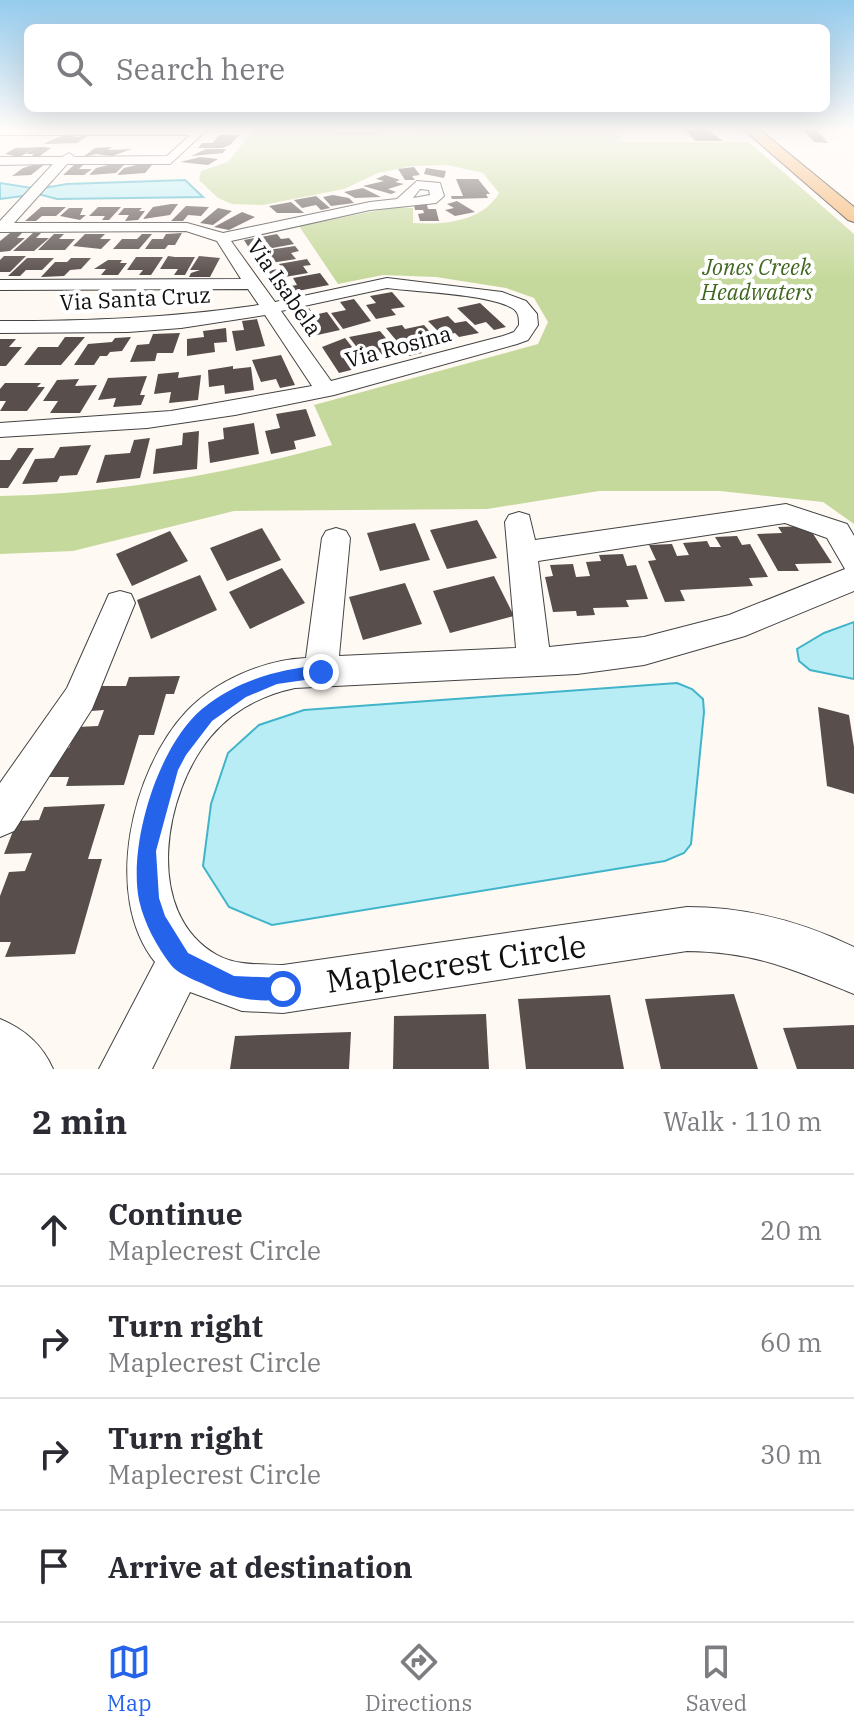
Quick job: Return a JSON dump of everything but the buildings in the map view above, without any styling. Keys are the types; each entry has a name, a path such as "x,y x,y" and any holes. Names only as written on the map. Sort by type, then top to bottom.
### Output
{"main road":[{"path":"813,179 853,210"},
{"path":"820,179 853,210"}],"street":[{"path":"0,228 29,200 44,179"},
{"path":"222,238 403,201"},
{"name":"Via Isabela","path":"0,228 187,227 222,238 326,390"},
{"name":"Via Rosina","path":"0,430 92,426 195,415 326,390 510,340 521,336 529,325 528,314 520,305 496,296 401,283 387,283 272,308"},
{"name":"Via Santa Cruz","path":"0,285 253,284"},
{"name":"Via Santa Cruz","path":"0,327 128,326 219,318 272,308"},
{"path":"522,553 786,513 837,531 854,561"},
{"path":"519,522 534,662"},
{"path":"321,672 336,538"},
{"path":"125,1069 181,961 156,921 146,875 151,827 169,768 192,731 223,702 276,677 534,662 631,653 682,643 734,627 854,578"},
{"path":"0,817 80,698 120,603"},
{"name":"Maplecrest Circle","path":"181,961 233,987 283,989 687,929 729,929 773,937 818,952 854,971"},
{"path":"0,1044 27,1069"}],"green space":[{"path":"365,179 344,189 263,205 232,204 218,198 199,180"},
{"name":"Jones Creek Headwaters","path":"488,179 791,179 854,234 854,524 823,502 720,491 599,491 487,509 234,511 73,551 0,554 0,496 84,491 168,481 332,445 314,405 538,344 548,322 534,298 506,288 436,277 383,275 338,284 299,226 395,207 413,208 413,223 449,222 483,210 499,193"}],"water":[{"path":"185,180 203,197 57,199 38,194 0,199 0,183 38,189 67,184"},
{"path":"854,622 854,679 810,670 799,661 797,649 824,633"},
{"path":"677,683 692,689 703,699 704,712 691,844 684,853 665,861 272,925 229,907 203,866 211,804 228,753 259,725 304,710"}],"route":[{"path":"283,989 233,987 181,961 156,921 146,875 147,851 169,768 192,731 206,716 240,692 276,677 321,672"}]}
